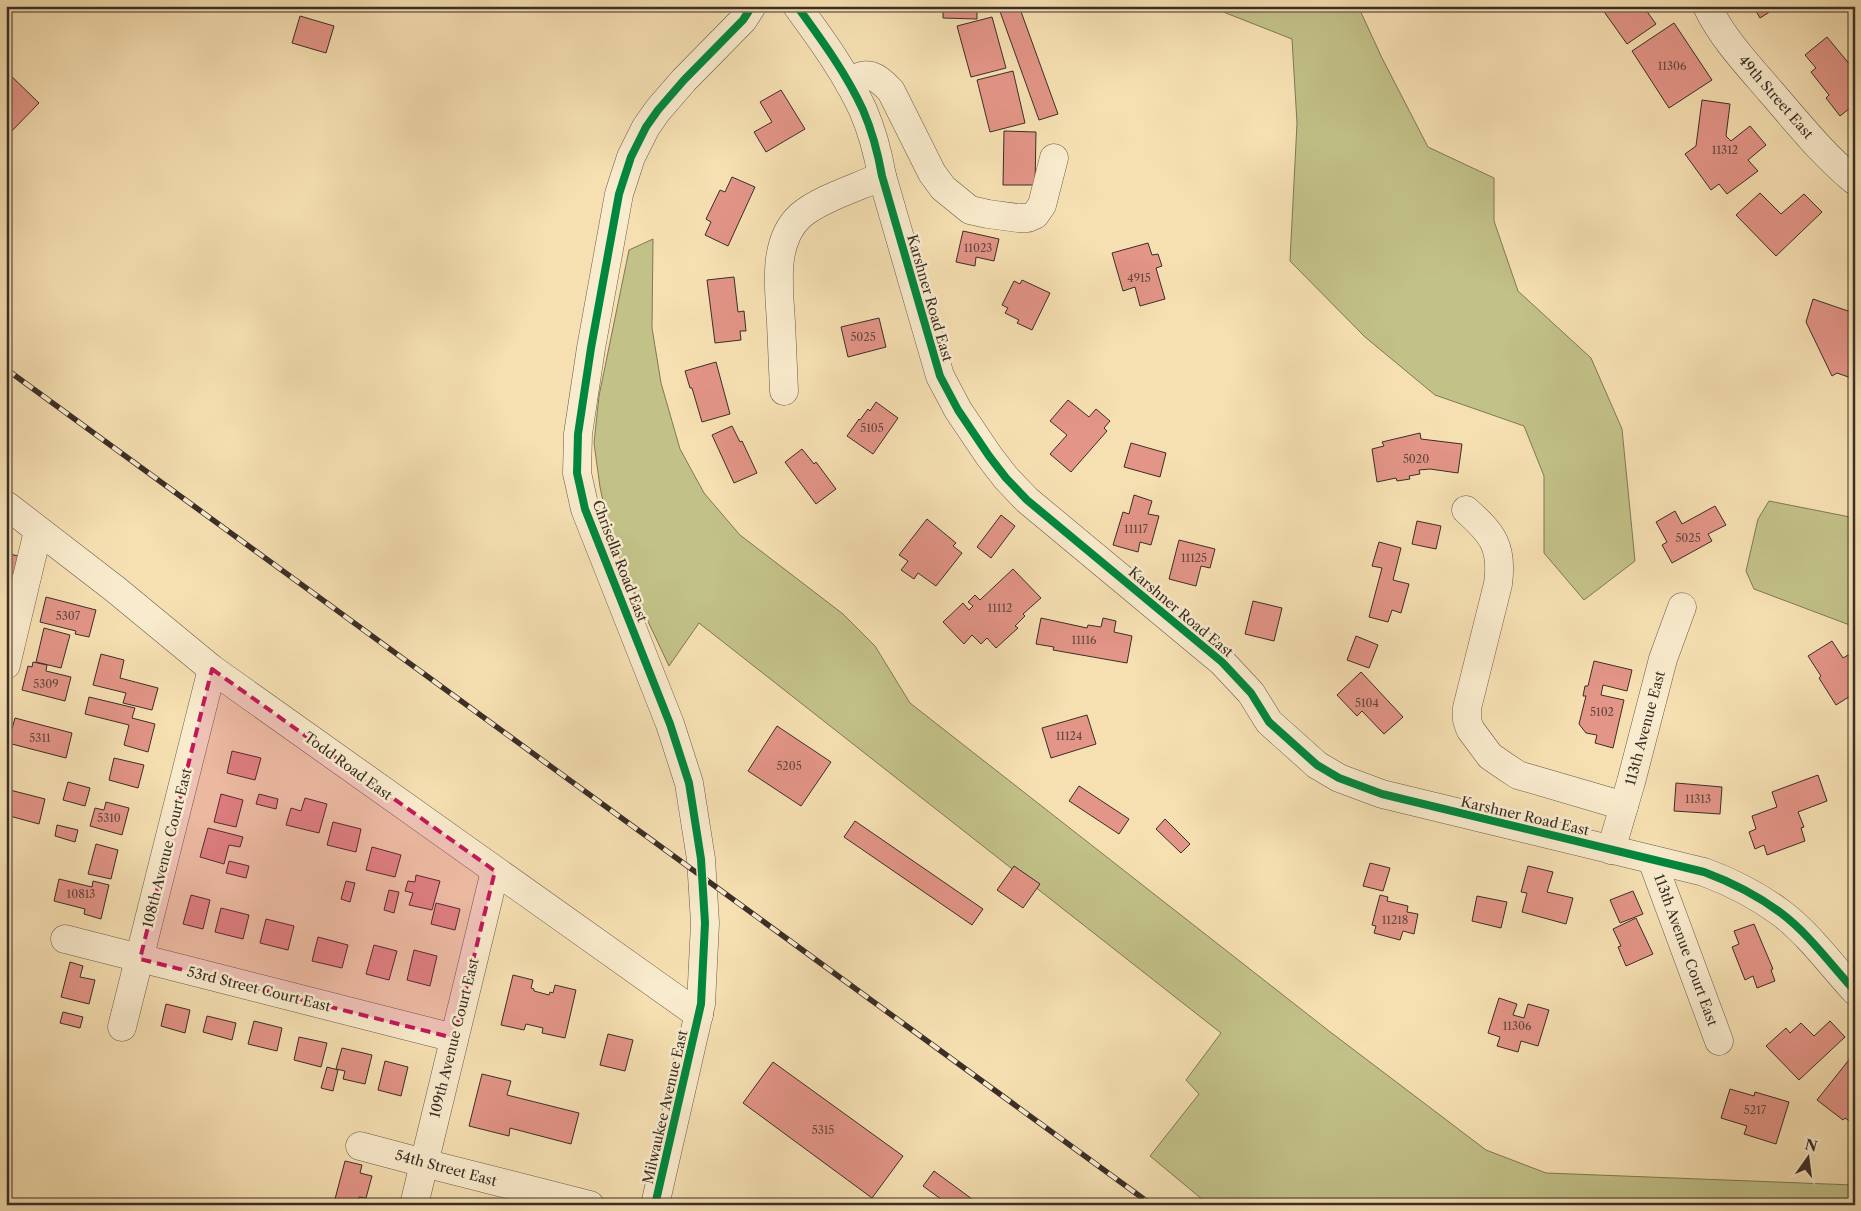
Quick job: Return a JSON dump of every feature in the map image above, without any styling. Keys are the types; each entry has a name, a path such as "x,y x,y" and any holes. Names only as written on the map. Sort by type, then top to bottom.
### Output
{"street":[{"name":"Chrisella Road East","path":"699,1014 703,980 705,923 701,860 689,784 670,724 585,509 577,473 578,434 586,375 618,194 631,158 646,127 658,110 684,80 743,20 752,6"},
{"name":"Karshner Road East","path":"797,6 822,40 850,85 863,111 876,147 882,176 940,376 958,410 989,456 1027,500 1222,662 1251,693 1269,722 1317,764 1331,773 1382,794 1704,872 1752,893 1782,914 1798,928 1855,991"},
{"name":"49th Street East","path":"1707,6 1735,50 1824,153 1855,181"},
{"path":"850,85 854,80 863,75 871,75 881,80 891,91 932,173 943,188 970,210 1018,218 1028,218 1035,215 1042,205 1054,158"},
{"path":"784,391 779,279 780,260 787,233 793,223 814,206 882,176"},
{"name":"Todd Road East","path":"6,505 115,589 212,669 699,1014"},
{"path":"1466,510 1494,540 1500,558 1498,584 1467,708 1467,720 1470,729 1490,756 1518,775 1624,806"},
{"path":"6,665 38,531"},
{"name":"113th Avenue East","path":"1611,850 1663,659 1682,607"},
{"name":"108th Avenue Court East","path":"122,1027 212,669"},
{"name":"113th Avenue Court East","path":"1652,860 1719,1041"},
{"name":"109th Avenue Court East","path":"414,1205 436,1106 495,871"},
{"name":"53rd Street Court East","path":"65,939 454,1038"},
{"name":"Milwaukee Avenue East","path":"655,1205 699,1014"},
{"name":"54th Street East","path":"360,1146 424,1164 590,1205"}],"highlighted area":[{"path":"212,669 495,871 454,1038 140,959"}],"shaded area":[{"path":"1208,6 1358,6 1382,58 1428,147 1494,178 1494,221 1518,291 1591,358 1622,429 1635,561 1584,600 1544,553 1544,476 1524,426 1435,395 1365,337 1290,261 1297,123 1292,39"},
{"path":"653,239 652,328 661,383 680,449 704,493 740,535 843,614 875,646 910,703 1329,1031 1486,1150 1546,1173 1853,1185 1855,1186 1855,1205 1209,1205 1150,1156 1199,1094 1186,1080 1221,1033 699,623 669,666 613,547 600,487 594,443 599,396 629,250"},
{"path":"1769,501 1855,518 1855,627 1754,589 1746,571 1758,519"}],"building":[{"path":"943,6 977,6 977,19 943,18"},
{"path":"998,6 1019,6 1058,114 1039,120"},
{"path":"1600,6 1643,6 1656,24 1627,44"},
{"path":"1753,6 1779,6 1760,18"},
{"path":"300,16 334,26 326,53 292,43"},
{"path":"992,17 1006,68 971,77 957,26"},
{"path":"1674,23 1712,80 1669,108 1632,51"},
{"path":"1827,37 1851,66 1855,63 1855,104 1840,116 1826,98 1829,95 1811,72 1816,68 1805,55"},
{"path":"1013,71 1025,123 990,132 977,80"},
{"path":"6,73 39,103 6,137"},
{"path":"781,90 805,129 766,152 754,132 772,122 760,102"},
{"path":"1702,100 1730,104 1726,136 1731,141 1750,126 1766,145 1748,160 1758,171 1727,194 1719,184 1711,190 1685,154 1696,146"},
{"path":"1004,131 1036,132 1035,185 1003,185"},
{"path":"732,177 755,187 728,246 705,235 711,222 706,219 720,190 725,192"},
{"path":"1760,193 1781,214 1804,194 1822,212 1776,256 1736,215"},
{"path":"963,231 999,239 994,261 976,257 975,266 956,262"},
{"path":"1148,243 1152,255 1158,254 1162,266 1156,268 1165,299 1140,306 1135,287 1123,291 1112,253"},
{"path":"734,277 738,312 744,311 746,331 740,331 741,340 715,343 707,280"},
{"path":"1022,280 1050,293 1032,330 1017,323 1019,320 1005,313 1008,308 1002,305 1014,281 1020,284"},
{"path":"1813,299 1851,312 1849,316 1855,318 1854,379 1837,373 1832,376 1806,322"},
{"path":"879,318 886,347 848,357 841,327"},
{"path":"716,362 730,414 702,422 685,371"},
{"path":"1068,400 1089,417 1096,409 1110,421 1104,428 1107,431 1071,472 1050,454 1067,435 1050,421"},
{"path":"876,402 898,418 873,454 847,436 859,419 868,409 870,411"},
{"path":"732,426 740,442 742,441 757,473 734,483 712,435"},
{"path":"1420,433 1421,439 1462,444 1458,473 1430,469 1419,470 1420,474 1409,476 1410,479 1397,481 1396,478 1377,482 1372,449 1384,446 1382,442"},
{"path":"1131,443 1166,453 1160,477 1124,467"},
{"path":"802,449 814,464 816,462 836,489 816,504 785,462"},
{"path":"1134,495 1152,501 1148,514 1159,516 1151,545 1140,542 1138,552 1113,545 1123,512 1129,514"},
{"path":"1715,506 1726,525 1708,534 1712,541 1672,563 1662,545 1667,542 1656,522 1675,511 1682,524"},
{"path":"1001,515 1015,526 991,558 977,547"},
{"path":"927,519 956,543 953,546 962,553 936,586 918,573 914,579 901,570 908,561 899,555"},
{"path":"1417,521 1441,526 1436,549 1412,544"},
{"path":"1179,540 1215,549 1210,568 1201,566 1196,586 1169,579"},
{"path":"1379,542 1401,548 1393,580 1409,584 1401,613 1392,610 1388,622 1369,617 1382,568 1372,566"},
{"path":"6,553 18,556 13,579 6,577"},
{"path":"1013,569 1041,598 1023,614 1025,616 1015,626 1018,628 996,648 987,638 981,644 972,635 964,644 943,622 963,603 969,610 973,606 968,602 975,595 980,600"},
{"path":"46,597 96,610 89,637 75,634 76,631 40,622"},
{"path":"1253,601 1282,608 1274,641 1245,634"},
{"path":"1041,618 1087,628 1088,625 1101,627 1103,618 1116,621 1114,632 1132,636 1127,663 1053,650 1054,647 1036,644"},
{"path":"44,628 70,635 61,668 36,662"},
{"path":"1356,636 1378,645 1369,668 1347,660"},
{"path":"1832,641 1843,658 1848,655 1855,666 1855,693 1836,705 1808,656"},
{"path":"101,654 124,660 120,678 158,688 152,710 123,703 126,693 93,685"},
{"path":"1594,661 1632,670 1627,691 1603,685 1601,695 1624,700 1613,748 1595,743 1597,735 1586,733 1579,724 1586,696 1583,696 1585,686 1588,686"},
{"path":"33,662 47,665 46,671 71,677 65,701 22,690 28,666 32,667"},
{"path":"1361,672 1403,717 1384,734 1362,711 1357,716 1337,695"},
{"path":"89,697 135,708 132,718 155,724 148,752 124,745 129,725 85,714"},
{"path":"1087,715 1096,744 1051,758 1042,728"},
{"path":"15,718 72,733 66,758 8,743"},
{"path":"777,726 831,762 801,806 748,771"},
{"path":"232,751 261,758 255,780 227,773"},
{"path":"114,758 144,765 138,788 109,780"},
{"path":"1818,775 1827,801 1798,812 1804,827 1801,828 1805,841 1767,855 1764,845 1755,849 1749,832 1756,829 1752,816 1777,807 1772,792"},
{"path":"68,782 90,788 85,806 63,800"},
{"path":"1676,783 1722,787 1720,814 1674,811"},
{"path":"1079,786 1129,819 1119,834 1069,801"},
{"path":"6,789 45,799 39,824 6,815"},
{"path":"221,794 243,800 236,827 214,822"},
{"path":"259,794 278,799 276,809 256,804"},
{"path":"305,798 327,804 319,833 286,825 291,808 301,811"},
{"path":"106,802 129,808 122,835 90,826 95,808 104,810"},
{"path":"1165,819 1190,844 1181,853 1156,829"},
{"path":"855,821 983,909 972,925 844,837"},
{"path":"333,822 361,829 356,852 327,845"},
{"path":"57,825 78,830 75,842 55,836"},
{"path":"208,828 243,837 240,847 229,845 224,864 200,857"},
{"path":"96,844 118,850 111,879 88,874"},
{"path":"372,847 401,855 395,877 366,870"},
{"path":"229,861 249,866 246,878 226,873"},
{"path":"1370,863 1390,868 1383,891 1363,886"},
{"path":"1014,866 1040,884 1023,908 997,890"},
{"path":"1528,866 1553,872 1547,892 1573,898 1566,924 1522,912 1527,893 1521,892"},
{"path":"416,875 440,881 432,910 409,905 413,893 405,891 408,881 415,882"},
{"path":"59,879 92,887 93,881 109,885 101,919 84,914 85,909 54,901"},
{"path":"346,881 355,883 350,902 341,899"},
{"path":"389,890 399,892 394,913 384,910"},
{"path":"1633,891 1643,914 1620,923 1610,900"},
{"path":"191,895 210,900 203,929 183,924"},
{"path":"1380,895 1388,897 1387,901 1408,906 1407,912 1418,914 1414,934 1403,931 1400,940 1374,933 1376,926 1372,925"},
{"path":"1477,896 1507,902 1501,928 1472,921"},
{"path":"436,903 460,909 455,930 431,924"},
{"path":"221,908 249,915 243,939 215,932"},
{"path":"1636,918 1653,954 1626,966 1618,947 1621,946 1613,929"},
{"path":"266,919 294,926 288,950 260,943"},
{"path":"1754,924 1773,969 1771,970 1775,981 1757,988 1753,976 1745,980 1732,947 1739,944 1734,931"},
{"path":"318,937 348,945 342,968 312,961"},
{"path":"374,945 397,951 389,980 366,974"},
{"path":"414,950 437,956 430,986 407,980"},
{"path":"70,962 83,966 80,977 95,980 89,1004 61,997"},
{"path":"513,975 533,980 531,988 534,991 549,995 550,992 553,993 555,985 576,990 565,1038 542,1033 543,1028 526,1024 524,1030 501,1025"},
{"path":"1499,998 1517,1004 1513,1015 1524,1018 1528,1004 1549,1010 1538,1046 1521,1041 1518,1052 1497,1046 1500,1037 1488,1033"},
{"path":"166,1004 190,1010 185,1033 161,1026"},
{"path":"63,1012 83,1017 80,1028 60,1023"},
{"path":"207,1016 236,1023 232,1040 203,1032"},
{"path":"254,1021 282,1028 277,1051 248,1044"},
{"path":"1830,1021 1845,1037 1799,1080 1766,1046 1786,1028 1790,1033 1801,1023 1814,1036"},
{"path":"608,1034 633,1040 625,1071 600,1065"},
{"path":"299,1037 327,1043 321,1067 294,1060"},
{"path":"342,1048 372,1055 365,1084 343,1079 345,1071 336,1069"},
{"path":"1852,1056 1855,1058 1855,1125 1845,1118 1843,1120 1817,1100"},
{"path":"385,1061 408,1067 401,1096 378,1090"},
{"path":"773,1062 903,1156 872,1198 743,1103"},
{"path":"327,1067 338,1070 333,1091 321,1088"},
{"path":"482,1074 511,1081 507,1095 579,1113 571,1144 510,1128 509,1136 469,1126"},
{"path":"1730,1089 1754,1096 1755,1092 1789,1102 1776,1144 1744,1134 1747,1126 1721,1118"},
{"path":"345,1161 362,1165 360,1173 372,1176 366,1198 359,1197 357,1205 335,1199"},
{"path":"934,1171 976,1202 974,1205 949,1205 923,1186"}],"railway":[{"path":"6,369 1152,1205"}],"cycle path":[{"path":"655,1205 701,1004 705,923 701,859 689,783 670,724 585,509 577,473 578,434 591,348 619,194 631,157 646,127 658,110 684,80 743,20 752,6"},
{"path":"797,6 841,70 866,118 940,376 958,410 989,456 1006,478 1027,500 1222,662 1251,693 1269,722 1317,765 1339,778 1382,794 1714,876 1772,906 1791,921 1855,991"}]}
